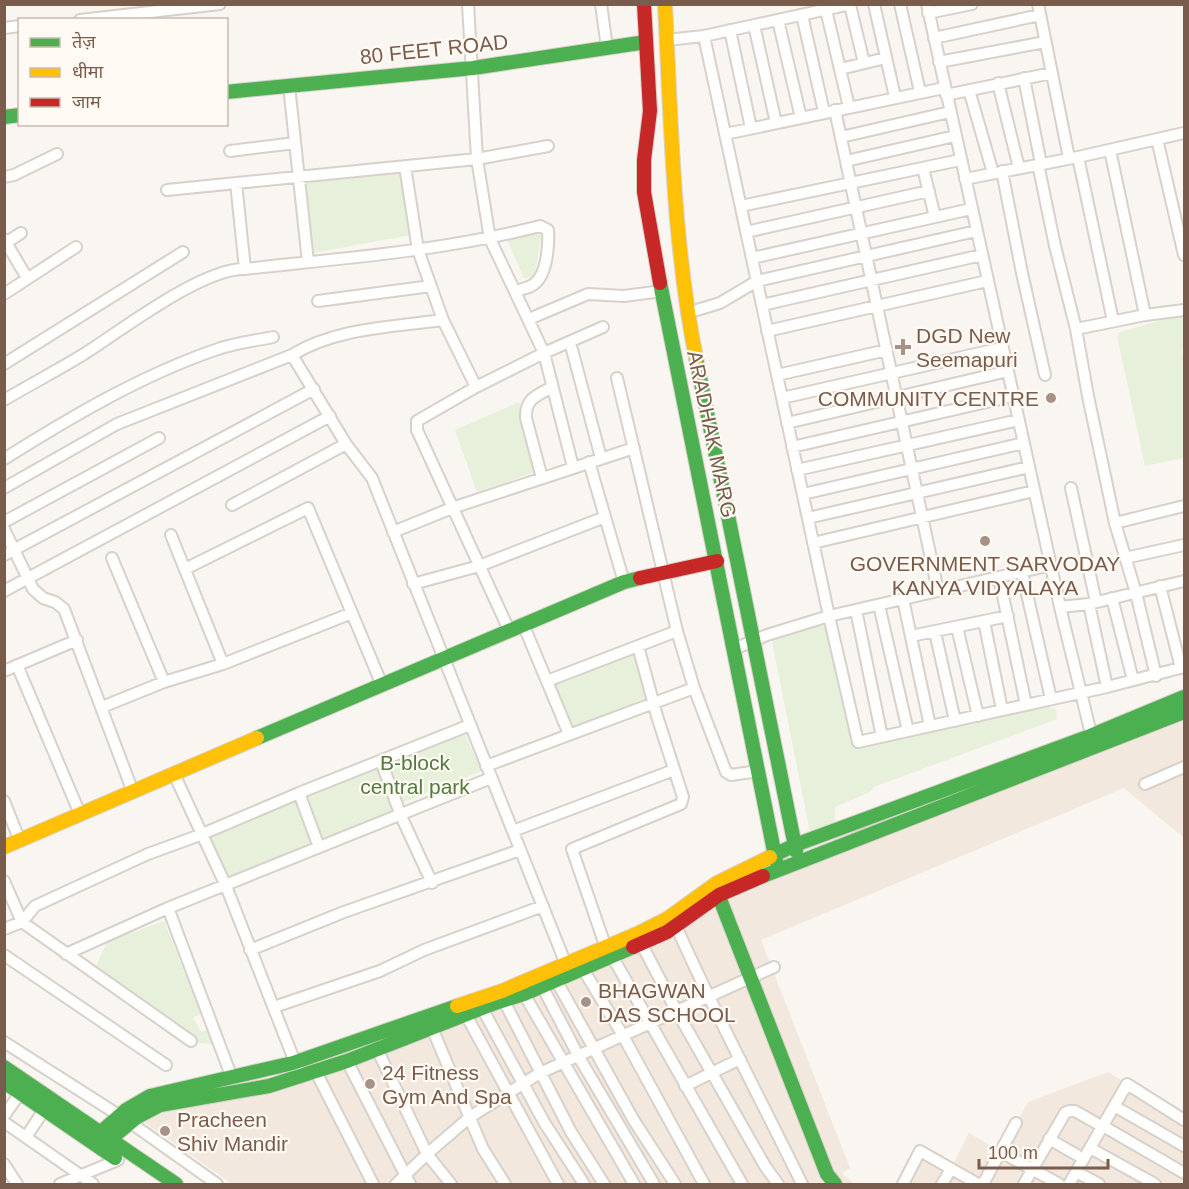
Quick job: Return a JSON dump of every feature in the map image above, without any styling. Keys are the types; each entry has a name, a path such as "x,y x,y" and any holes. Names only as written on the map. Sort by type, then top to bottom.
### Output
{"main road":[{"name":"ARADHAK MARG","path":"644,4 650,111 644,160 644,192 662,294 778,869"},
{"name":"ARADHAK MARG","path":"665,4 675,207 684,295 799,860"},
{"name":"80 FEET ROAD","path":"228,92 473,68 646,42"},
{"path":"662,294 684,295"},
{"path":"4,847 624,582 717,561"},
{"path":"609,952 641,943 676,926 716,890 778,869 1093,742 1185,697"},
{"path":"105,1136 150,1096 232,1078 297,1069 315,1070 524,994 609,952 795,844 1185,712"},
{"path":"716,890 827,1174 835,1185"},
{"path":"125,1119 160,1105 269,1086 297,1069 502,991 573,969"},
{"path":"4,1067 176,1185"},
{"path":"4,1082 153,1185"}],"street":[{"path":"100,18 220,4"},
{"path":"468,4 477,159 490,239 544,353 573,467"},
{"path":"602,4 607,48"},
{"path":"874,4 895,97"},
{"path":"900,4 920,92"},
{"path":"972,4 928,9 1060,608 1093,742"},
{"path":"666,40 704,36 851,5 864,63"},
{"path":"826,10 849,107"},
{"path":"934,38 1039,10 1052,73 1113,321"},
{"path":"802,15 830,111 841,137 938,591"},
{"path":"778,20 801,118"},
{"path":"754,25 776,123"},
{"path":"730,30 751,128"},
{"path":"704,36 858,742 1183,668 1160,586"},
{"path":"939,62 1045,42"},
{"path":"840,69 886,58"},
{"path":"725,134 920,92 969,90 1052,73"},
{"path":"1024,78 1055,246 1076,329 1115,523 1136,593 1155,676"},
{"path":"998,83 1019,168"},
{"path":"288,86 308,262"},
{"path":"969,90 998,172 1045,375"},
{"path":"841,137 950,112"},
{"path":"965,179 1185,133"},
{"path":"846,160 955,136"},
{"path":"1157,139 1185,255"},
{"path":"230,151 295,143"},
{"path":"166,190 477,159 548,146"},
{"path":"1110,150 1146,315"},
{"path":"4,177 14,175 57,154"},
{"path":"741,206 960,160"},
{"path":"405,166 418,250 443,320 476,387"},
{"path":"923,168 935,217"},
{"path":"236,183 244,269"},
{"path":"746,232 929,191"},
{"path":"752,258 971,209"},
{"path":"4,400 83,354 177,294 222,272 418,250 490,239 540,226 548,230 547,249 540,278 530,286 516,291"},
{"path":"687,313 720,303 757,281 976,231"},
{"path":"21,233 5,242 27,278"},
{"path":"4,294 76,247"},
{"path":"4,364 183,252"},
{"path":"762,305 982,255"},
{"path":"767,331 987,281"},
{"path":"318,301 431,286"},
{"path":"529,320 588,294 624,296 662,294"},
{"path":"1076,329 1185,310"},
{"path":"4,488 117,424 292,355 312,344 339,335 443,320"},
{"path":"509,630 416,425 420,418 476,387 603,327"},
{"path":"4,459 70,417 156,374 218,349 273,337"},
{"path":"570,342 601,458"},
{"path":"782,398 1002,348"},
{"path":"777,375 887,350"},
{"path":"292,355 346,444 372,478 520,850 573,969 621,1034 704,1185"},
{"path":"787,423 1008,371"},
{"path":"617,378 677,631 694,688 726,772 731,775 758,771"},
{"path":"542,478 526,418 526,408 531,400 552,387"},
{"path":"4,555 314,389"},
{"path":"792,447 1013,396"},
{"path":"4,591 330,416"},
{"path":"797,470 1019,420"},
{"path":"4,522 159,438"},
{"path":"803,494 1024,443"},
{"path":"232,506 346,444"},
{"path":"393,532 452,508 634,448"},
{"path":"589,462 624,582"},
{"path":"808,518 1029,467"},
{"path":"1071,488 1107,687"},
{"path":"813,543 1034,491"},
{"path":"1115,523 1185,506"},
{"path":"185,569 308,508 382,685"},
{"path":"413,584 479,566 605,517"},
{"path":"4,529 38,595 55,602 64,609 133,792"},
{"path":"171,535 223,663"},
{"path":"1125,558 1185,545"},
{"path":"112,558 164,682"},
{"path":"734,649 754,640 829,616 1051,565"},
{"path":"1022,572 1051,699"},
{"path":"999,577 1026,705"},
{"path":"1060,608 1093,603 1160,586 1184,584"},
{"path":"1112,598 1133,680"},
{"path":"903,599 930,726"},
{"path":"879,605 908,731"},
{"path":"856,610 882,736"},
{"path":"102,707 352,613"},
{"path":"911,636 1008,616"},
{"path":"984,621 1002,710"},
{"path":"523,624 570,734"},
{"path":"957,627 978,716"},
{"path":"548,681 677,631"},
{"path":"935,632 955,721"},
{"path":"4,671 77,640"},
{"path":"638,646 683,797 681,804 572,849 609,952 742,1185"},
{"path":"17,665 80,814"},
{"path":"486,766 694,688"},
{"path":"4,929 22,922 35,906 148,854 470,725"},
{"path":"381,761 401,816 432,883"},
{"path":"1145,783 1185,767"},
{"path":"513,831 674,770"},
{"path":"174,774 200,835 226,886 297,1069"},
{"path":"66,954 168,909 491,778"},
{"path":"299,793 319,847"},
{"path":"4,801 20,841"},
{"path":"250,950 344,912 432,883 520,850"},
{"path":"6,888 22,922 191,1041"},
{"path":"273,1007 380,971 424,950 543,906"},
{"path":"168,909 232,1078"},
{"path":"676,926 707,996 802,1185"},
{"path":"641,943 711,1072 778,1185"},
{"path":"4,955 166,1065"},
{"path":"396,1185 407,1180 427,1154 470,1117 540,1072 774,967"},
{"path":"556,980 633,1119 675,1185"},
{"path":"542,986 578,1054 654,1185"},
{"path":"524,994 634,1185"},
{"path":"504,1001 571,1132 604,1185"},
{"path":"482,1008 522,1084 584,1185"},
{"path":"466,1015 558,1185"},
{"path":"432,1028 491,1163 505,1185"},
{"path":"4,1042 125,1119 217,1185"},
{"path":"377,1049 427,1154 451,1185"},
{"path":"685,1086 740,1059"},
{"path":"347,1060 407,1180"},
{"path":"315,1070 373,1185"},
{"path":"1069,1185 1090,1148 1100,1124 1127,1084 1185,1120"},
{"path":"4,1116 20,1094"},
{"path":"1114,1106 1185,1146"},
{"path":"26,1137 44,1110"},
{"path":"1024,1185 1049,1139 1065,1113 1069,1111 1075,1111 1100,1124 1185,1173"},
{"path":"4,1122 93,1185"},
{"path":"903,1185 920,1151 981,1185 1016,1123"},
{"path":"1049,1139 1077,1155"},
{"path":"1090,1148 1155,1185"},
{"path":"1001,1152 1059,1185"},
{"path":"60,1185 118,1160"},
{"path":"4,1164 17,1185"},
{"path":"942,1185 951,1169"},
{"path":"1076,1172 1099,1185"}],"shaded area":[{"path":"1184,721 1184,838 1124,788 761,940 850,1168 842,1173 854,1184 232,1184 137,1117 347,1061 719,895 752,887"},
{"path":"1108,1072 1184,1120 1184,1184 903,1184 920,1151 951,1169 969,1133 1001,1152 1028,1102"}],"green space":[{"path":"397,160 411,235 313,253 306,177"},
{"path":"543,228 534,277 524,278 504,233"},
{"path":"1184,314 1184,350 1182,350 1184,458 1145,466 1117,336 1120,332"},
{"path":"519,402 538,471 477,492 455,430"},
{"path":"827,619 855,742 1050,703 1050,708 1056,708 1057,719 874,787 870,792 835,807 835,821 810,832 770,631"},
{"path":"636,653 648,697 572,728 554,685"},
{"name":"B-block central park","path":"464,733 482,771 399,804 385,763"},
{"path":"379,765 394,812 321,843 303,795"},
{"path":"297,797 317,845 227,884 203,836"},
{"path":"164,921 201,1014 193,1018 201,1032 208,1030 213,1045 196,1042 95,968 107,942"}],"traffic: fast":[{"path":"228,92 473,68 646,42"},
{"path":"4,117 18,115"},
{"path":"660,283 776,861"},
{"path":"696,358 796,851"},
{"path":"257,738 624,582 640,578"},
{"path":"770,857 795,845 1090,736 1184,697"},
{"path":"763,876 1184,712"},
{"path":"716,889 827,1174 835,1184"},
{"path":"109,1140 137,1117 160,1105 269,1086 347,1061 495,1003 524,994 633,947"},
{"path":"100,1133 126,1110 150,1096 293,1063 457,1006"},
{"path":"4,1067 176,1184"},
{"path":"4,1082 115,1158"}],"traffic: slow":[{"path":"665,4 671,138 678,226 682,270 696,358"},
{"path":"4,847 257,738"},
{"path":"457,1006 502,991 639,933 667,919 717,883 770,857"}],"traffic: jam":[{"path":"644,4 650,111 644,160 644,192 660,283"},
{"path":"640,578 717,561"},
{"path":"633,947 667,932 719,895 763,876"}],"place":[{"name":"DGD New Seemapuri","path":"903,347"},
{"name":"COMMUNITY CENTRE","path":"1051,398"},
{"name":"GOVERNMENT SARVODAY KANYA VIDYALAYA","path":"985,541"},
{"name":"BHAGWAN DAS SCHOOL","path":"586,1002"},
{"name":"24 Fitness Gym And Spa","path":"370,1084"},
{"name":"Pracheen Shiv Mandir","path":"165,1131"}]}
